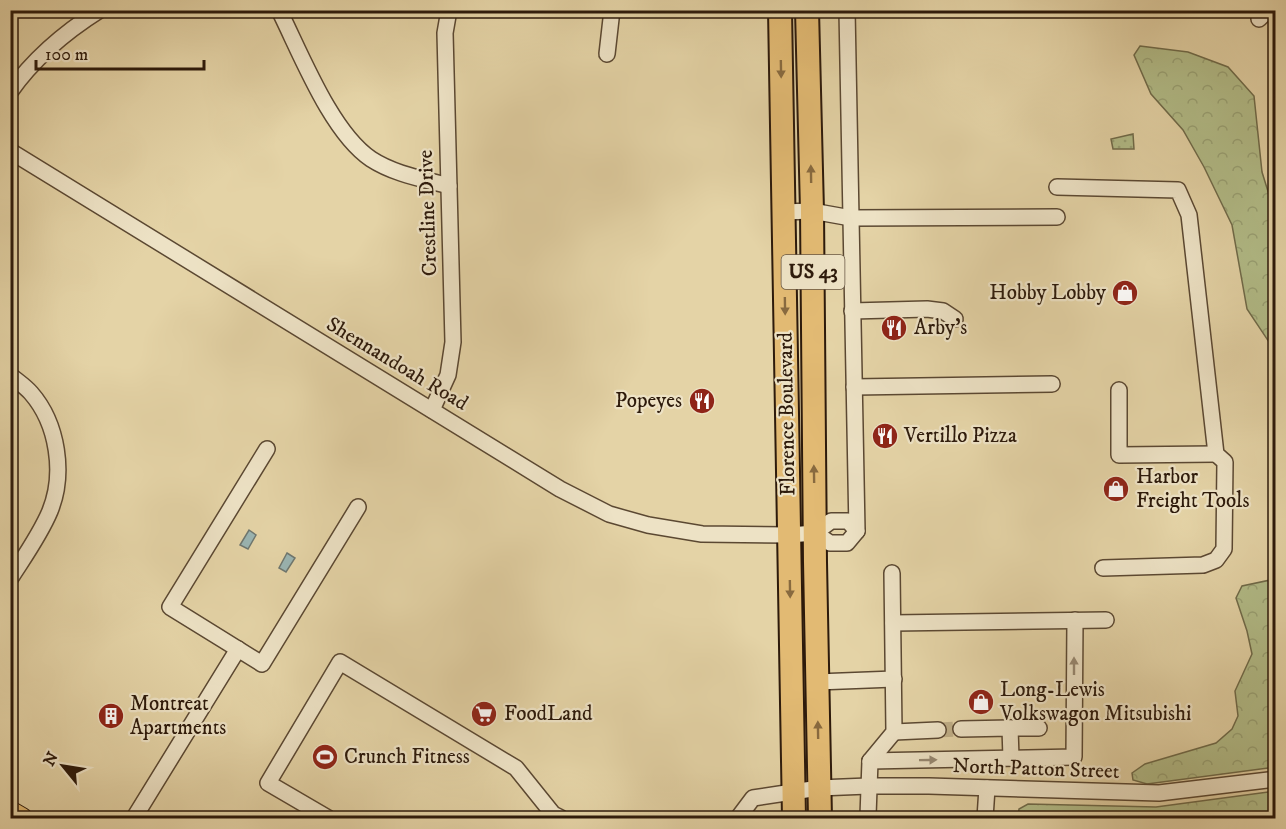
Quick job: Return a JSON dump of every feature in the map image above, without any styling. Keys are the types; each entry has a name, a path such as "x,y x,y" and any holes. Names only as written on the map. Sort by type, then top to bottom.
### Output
{"highway":[{"name":"Florence Boulevard","path":"780,10 794,819"},
{"name":"Florence Boulevard","path":"807,10 820,819"}],"main road":[{"path":"10,811 22,819"}],"street":[{"path":"10,92 34,62 55,43 100,10"},
{"path":"279,10 333,118 359,149 369,158 395,171 449,186"},
{"name":"Crestline Drive","path":"432,410 448,375 453,342 445,33 449,10"},
{"path":"607,54 612,10"},
{"path":"847,10 857,531 847,543 830,543 815,533 831,521 848,521 857,531"},
{"name":"Shennandoah Road","path":"10,151 560,489 609,514 648,525 702,534 815,533"},
{"path":"1057,187 1178,190 1189,215 1216,454 1225,462 1224,549 1216,560 1203,565 1103,568"},
{"path":"783,212 812,212 851,218 1058,217"},
{"path":"852,311 927,309 943,311 955,319"},
{"path":"10,375 31,393 46,416 59,469 50,511 10,579"},
{"path":"854,387 1052,384"},
{"path":"1119,390 1119,455 1216,454"},
{"path":"267,449 170,607 262,664 358,507"},
{"path":"866,819 870,761 894,732 892,573"},
{"path":"870,761 1074,757 1074,620"},
{"path":"893,623 1106,620"},
{"path":"134,819 238,649"},
{"path":"328,819 268,783 340,662 516,768 553,814 561,819"},
{"path":"817,682 894,679"},
{"path":"1010,728 1011,758"},
{"path":"961,729 1039,728"},
{"path":"894,732 938,730"},
{"name":"North Patton Street","path":"742,816 753,798 819,788 868,786 1159,793 1275,779"},
{"path":"985,819 987,788"}],"green space":[{"path":"1140,46 1188,52 1228,67 1254,96 1262,172 1275,214 1275,351 1247,309 1232,225 1183,130 1151,94 1134,55"},
{"path":"1133,134 1134,149 1113,149 1111,139"},
{"path":"1275,579 1275,767 1147,784 1133,780 1132,773 1145,764 1216,743 1232,729 1238,716 1235,691 1252,654 1236,598 1242,586"},
{"path":"1275,791 1275,818 1018,818 1019,809 1028,804 1156,807"}],"water":[{"path":"249,530 256,535 248,549 240,545"},
{"path":"287,553 295,558 286,572 279,568"}],"tunnel":[{"path":"938,730 961,729"}],"place":[{"name":"Hobby Lobby","path":"1125,293"},
{"name":"Arby's","path":"894,328"},
{"name":"Popeyes","path":"702,401"},
{"name":"Vertillo Pizza","path":"885,436"},
{"name":"Harbor Freight Tools","path":"1116,489"},
{"name":"Long-Lewis Volkswagon Mitsubishi","path":"981,702"},
{"name":"FoodLand","path":"484,714"},
{"name":"Montreat Apartments","path":"111,716"},
{"name":"Crunch Fitness","path":"325,757"}]}
